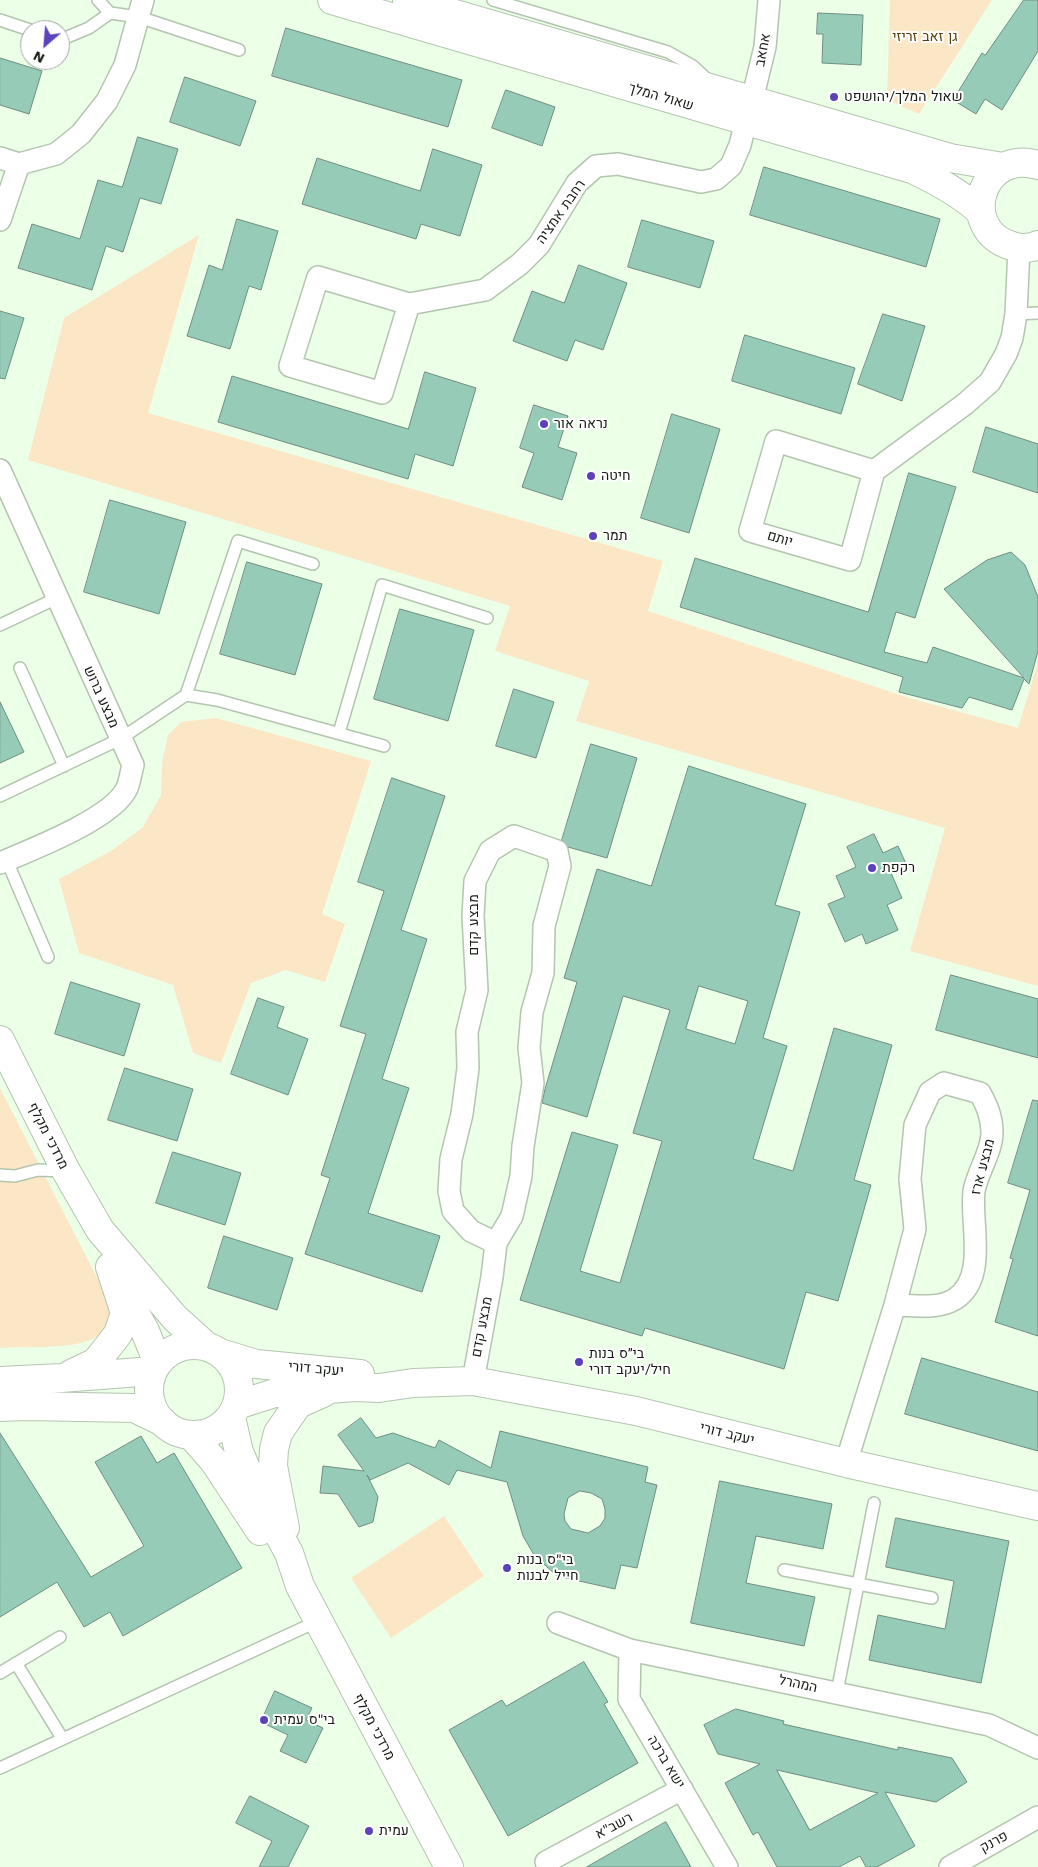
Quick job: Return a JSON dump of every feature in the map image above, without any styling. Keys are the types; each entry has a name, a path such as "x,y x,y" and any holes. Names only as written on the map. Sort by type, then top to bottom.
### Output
{"street":[{"name":"שאול המלך","path":"332,0 749,111 950,158 1004,167"},
{"name":"שאול המלך","path":"408,0 717,90 749,111 912,169 942,183 964,197 981,212"},
{"name":"אחאב","path":"749,111 765,47 769,0"},
{"path":"0,220 9,161 56,154 81,134 107,101 125,65 141,9"},
{"name":"רחבת אמציה","path":"409,304 382,393 290,366 318,277 409,304 485,290 513,270 539,245 577,183 596,166 618,164 701,182 716,179 731,166 740,145 749,111"},
{"path":"874,471 966,404 990,382 1006,354 1012,338 1028,247 1005,244 994,236 985,226 981,212 981,198 985,185 992,174 1004,167 1016,162 1029,162 1038,165"},
{"name":"יותם","path":"776,442 874,471 850,560 750,531 776,442"},
{"name":"מבצע ברוש","path":"0,470 120,740 133,765 127,789 112,806 93,821 3,862"},
{"name":"מבצע קדם","path":"473,1381 496,1244 512,1216 521,1176 523,1146 533,1084 529,1048 532,1012 543,973 544,926 560,866 557,851 514,836 490,851 475,881 473,916 477,990 467,1032 468,1068 462,1114 451,1159 449,1191 453,1211 471,1231 496,1244"},
{"name":"מרדכי מקלף","path":"0,1040 66,1171 100,1230 175,1318 213,1349"},
{"name":"מבצע ארז","path":"846,1463 895,1305 916,1229 910,1179 915,1126 930,1092 944,1083 980,1093 990,1110 993,1134 974,1190 976,1258 969,1284 955,1299 934,1306 895,1305"},
{"name":"מרדכי מקלף","path":"100,1230 110,1267 145,1331 156,1367"},
{"path":"61,1378 96,1362 118,1334 125,1313 110,1267"},
{"path":"0,1408 26,1406 134,1408 171,1428 191,1435 206,1434 220,1428 234,1411 240,1390 237,1375 230,1363 213,1349 193,1345 179,1347 168,1354 156,1367 150,1384 150,1398 154,1411 163,1422"},
{"name":"יעקב דורי","path":"213,1349 256,1364 352,1373 413,1382"},
{"path":"0,1381 61,1378 156,1367"},
{"name":"יעקב דורי","path":"234,1411 275,1393 355,1387 379,1388 413,1382 473,1381 636,1411 846,1463 1038,1506"},
{"path":"289,1554 273,1466 274,1449 278,1433 298,1404 321,1393 379,1388"},
{"name":"מרדכי מקלף","path":"234,1411 239,1452 258,1496 289,1554 300,1586 449,1867"},
{"name":"מרדכי מקלף","path":"191,1435 214,1460 256,1526 300,1586"},
{"name":"המהרל","path":"558,1623 630,1650 989,1725 1038,1748"},
{"name":"ישא ברכה","path":"630,1650 629,1699 727,1867"},
{"name":"רשב\"א","path":"546,1862 682,1789"},
{"name":"פרנק","path":"950,1867 1038,1817"}],"lane":[{"path":"98,0 110,13"},
{"path":"494,0 668,52 693,66 717,90"},
{"path":"70,36 89,28 110,13 141,9 239,50"},
{"path":"0,20 20,27"},
{"path":"1016,314 1038,313"},
{"path":"0,796 120,740 186,695 238,541 312,564"},
{"path":"339,733 382,585 486,618"},
{"path":"0,625 57,598"},
{"path":"20,668 64,766"},
{"path":"186,695 216,700 384,746"},
{"path":"3,862 48,957"},
{"path":"0,1175 15,1176 38,1170 66,1171"},
{"path":"837,1692 874,1503"},
{"path":"784,1570 932,1598"},
{"path":"0,1768 318,1621"},
{"path":"0,1673 60,1637"},
{"path":"16,1663 62,1738"}],"green space":[{"name":"גן זאב זריזי","path":"890,0 992,0 919,114 887,100"},
{"path":"199,235 148,413 663,561 648,611 906,697 1018,728 1038,662 1038,986 910,951 945,828 576,721 589,681 495,651 510,606 28,460 64,318"},
{"path":"216,718 371,761 322,914 345,924 325,982 286,970 251,983 221,1063 193,1053 173,985 79,953 59,879 111,851 143,827 161,795 162,763 168,735 181,722"},
{"path":"0,1088 112,1307 103,1331 87,1341 63,1346 0,1348"},
{"path":"444,1516 484,1576 391,1638 351,1578"}],"building":[{"path":"1024,0 1038,0 1038,51 1002,110 985,99 976,114 953,100 982,53 985,55"},
{"path":"818,13 863,15 861,65 822,63 823,34 817,34"},
{"path":"286,28 462,80 448,127 272,76"},
{"path":"0,58 20,64 20,70 42,71 29,114 0,105"},
{"path":"185,77 256,101 240,146 170,122"},
{"path":"506,90 555,107 542,146 492,128"},
{"path":"138,137 178,149 161,204 140,198 123,252 106,246 92,290 18,268 32,224 80,239 98,180 122,187"},
{"path":"433,149 482,165 460,236 421,224 416,239 302,204 317,158 420,191"},
{"path":"764,167 940,219 926,267 750,215"},
{"path":"237,219 278,231 261,290 249,286 230,349 187,336 209,265 222,270"},
{"path":"642,220 714,241 700,288 628,267"},
{"path":"579,265 627,283 603,350 575,340 567,361 513,341 532,291 564,303"},
{"path":"0,311 24,318 5,379 0,378"},
{"path":"883,314 925,326 902,401 858,384"},
{"path":"745,335 855,368 841,414 732,381"},
{"path":"425,372 476,388 453,466 415,454 408,479 218,422 232,376 408,429"},
{"path":"534,405 568,416 558,447 577,453 562,500 522,487 534,453 520,448"},
{"path":"672,414 720,429 689,533 641,518"},
{"path":"986,427 1038,444 1038,493 973,472"},
{"path":"909,473 956,487 915,618 896,612 884,652 927,663 933,647 1024,678 944,589 987,560 1011,552 1025,565 1038,597 1038,651 1029,684 1024,679 1012,710 969,697 962,708 899,692 903,677 680,607 695,558 868,612"},
{"path":"110,500 186,522 159,614 84,592"},
{"path":"247,562 322,584 295,675 220,654"},
{"path":"400,609 474,630 448,721 374,699"},
{"path":"514,689 554,702 536,758 496,746"},
{"path":"0,702 24,752 0,763"},
{"path":"591,744 637,758 607,858 568,847 562,840"},
{"path":"689,766 806,804 775,905 800,912 763,1038 787,1046 753,1159 793,1171 834,1028 892,1045 854,1180 871,1185 838,1301 806,1292 784,1369 645,1328 642,1336 520,1300 572,1132 618,1145 580,1271 620,1283 662,1141 633,1133 670,1010 623,996 587,1117 542,1103 577,982 564,978 597,869 651,886","holes":["699,986 748,1001 735,1044 686,1029"]},
{"path":"392,778 445,796 401,930 427,939 382,1079 409,1088 368,1213 440,1236 422,1292 305,1254 330,1178 321,1175 366,1034 340,1026 384,891 358,882"},
{"path":"874,834 883,853 898,846 907,866 891,873 902,898 887,905 898,930 866,944 862,934 845,942 828,904 845,897 836,876 856,867 847,847"},
{"path":"951,975 1038,999 1038,1058 936,1030"},
{"path":"71,982 140,1004 124,1056 55,1034"},
{"path":"258,998 284,1007 277,1027 308,1039 288,1095 231,1074"},
{"path":"125,1068 193,1089 177,1141 108,1120"},
{"path":"1033,1100 1038,1101 1038,1336 995,1322 1013,1259 1010,1258 1030,1190 1008,1183"},
{"path":"173,1152 241,1173 225,1225 156,1203"},
{"path":"224,1236 293,1258 277,1310 208,1288"},
{"path":"922,1358 1038,1392 1038,1451 905,1414"},
{"path":"361,1418 376,1438 393,1433 435,1448 439,1440 491,1468 500,1431 648,1467 645,1482 657,1485 637,1568 621,1565 615,1589 557,1576 534,1555 523,1536 507,1482 457,1470 449,1485 408,1463 370,1480 367,1475 378,1497 373,1522 359,1527 338,1494 320,1493 323,1466 364,1471 338,1435","holes":["580,1491 591,1493 602,1499 605,1518 600,1526 588,1533 571,1529 565,1521 564,1514 568,1498"]},
{"path":"0,1433 91,1577 144,1546 95,1462 141,1436 157,1463 174,1453 242,1568 123,1636 110,1612 84,1627 57,1582 0,1617"},
{"path":"720,1481 832,1504 823,1549 756,1536 746,1583 815,1597 804,1646 691,1623"},
{"path":"896,1518 1009,1541 981,1683 869,1660 878,1615 945,1629 954,1581 886,1567"},
{"path":"584,1662 608,1702 604,1704 638,1763 508,1836 449,1730 502,1700 506,1706"},
{"path":"275,1691 312,1708 306,1720 323,1728 306,1763 280,1751 288,1735 261,1722"},
{"path":"736,1709 784,1721 783,1724 898,1750 898,1747 952,1758 967,1782 936,1802 885,1792 915,1846 877,1867 866,1867 860,1856 839,1867 777,1867 758,1832 753,1835 725,1783 760,1764 718,1754 704,1725","holes":["777,1770 878,1793 810,1830"]},
{"path":"250,1796 309,1826 288,1867 259,1867 272,1841 236,1823"},
{"path":"666,1822 691,1867 587,1867"}],"place":[{"name":"שאול המלך/יהושפט","path":"834,97"},
{"name":"נראה אור","path":"544,424"},
{"name":"חיטה","path":"591,476"},
{"name":"תמר","path":"593,536"},
{"name":"רקפת","path":"872,868"},
{"name":"בי״ס בנות חיל/יעקב דורי","path":"579,1362"},
{"name":"בי\"ס בנות חייל לבנות","path":"507,1568"},
{"name":"בי\"ס עמית","path":"264,1720"},
{"name":"עמית","path":"369,1831"}]}
